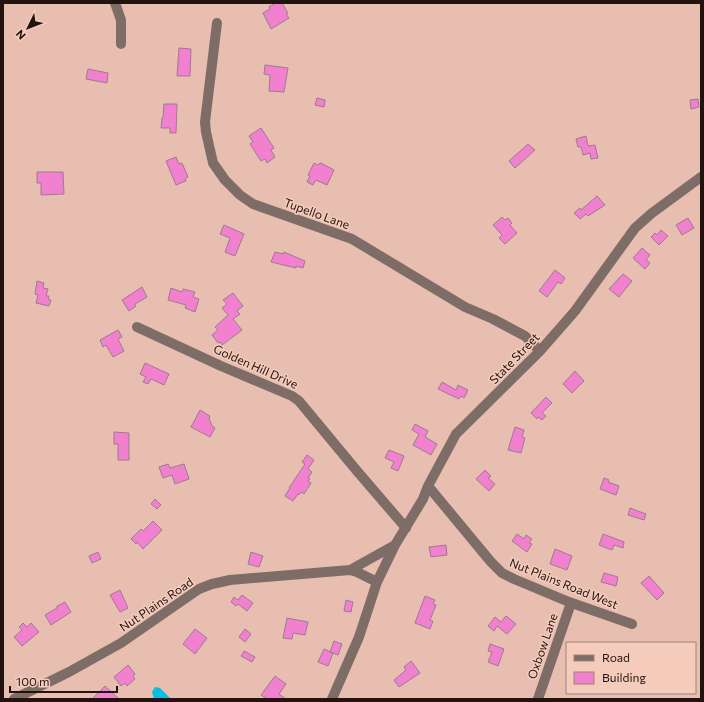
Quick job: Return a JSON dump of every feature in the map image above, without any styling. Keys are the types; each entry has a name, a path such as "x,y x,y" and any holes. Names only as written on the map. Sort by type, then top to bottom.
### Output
{"street":[{"path":"115,3 121,20 121,44"},
{"name":"Tupello Lane","path":"217,23 206,132 214,163 232,188 253,204 352,239 465,307 493,319 525,336 540,351"},
{"name":"State Street","path":"332,699 359,637 377,582 395,545 423,499 428,486 456,434 540,351 575,311 635,228 652,213 701,178"},
{"name":"Golden Hill Drive","path":"138,327 221,366 292,396 299,401 406,528"},
{"name":"Nut Plains Road West","path":"428,486 502,572 514,579 571,602 632,624"},
{"name":"Nut Plains Road","path":"350,570 395,545"},
{"name":"Nut Plains Road","path":"14,699 69,672 121,643 199,589 212,584 253,578 350,570 377,582"},
{"name":"Oxbow Lane","path":"538,699 571,602"}],"water":[{"path":"155,687 160,688 171,699 154,699 152,692"}],"building":[{"path":"275,3 282,3 288,13 286,14 289,18 271,29 263,13 270,9 269,7"},
{"path":"179,48 191,49 190,76 177,76"},
{"path":"265,65 288,68 284,92 269,91 270,75 264,74"},
{"path":"88,69 108,73 107,83 86,79"},
{"path":"317,98 325,100 324,107 315,105"},
{"path":"698,99 699,107 691,109 690,100"},
{"path":"164,104 177,104 176,133 170,133 170,128 161,128"},
{"path":"261,128 274,148 271,150 275,157 267,163 265,159 261,161 250,144 253,142 249,136"},
{"path":"586,136 588,146 595,145 598,158 591,159 590,153 583,155 581,147 578,147 576,139"},
{"path":"528,144 535,150 515,168 509,161"},
{"path":"176,157 179,164 182,163 188,177 185,179 186,181 176,185 166,161"},
{"path":"314,163 317,165 321,163 334,170 327,185 316,180 313,185 307,182 310,176 308,175"},
{"path":"37,172 63,172 64,194 41,195 41,183 37,183"},
{"path":"597,196 605,205 588,216 586,214 580,219 574,213 580,208 581,210"},
{"path":"502,217 505,220 508,218 512,223 510,225 517,233 505,244 499,238 502,235 493,225"},
{"path":"688,218 694,228 682,235 676,225"},
{"path":"224,225 244,234 235,256 225,252 230,238 220,234"},
{"path":"661,230 668,236 659,245 651,237 655,233 657,235"},
{"path":"642,248 650,255 646,260 650,263 645,269 633,258"},
{"path":"275,252 283,254 284,252 305,261 303,268 296,266 296,268 271,262"},
{"path":"555,270 565,278 561,284 558,282 547,297 539,291"},
{"path":"623,274 632,281 619,297 609,289"},
{"path":"37,281 44,283 43,288 48,289 46,296 49,296 48,299 51,300 49,306 36,303 38,295 35,294"},
{"path":"142,287 147,297 135,304 136,306 129,311 122,300"},
{"path":"171,288 182,292 183,289 195,292 193,297 199,299 195,312 185,308 186,305 168,300"},
{"path":"233,293 243,306 237,311 240,314 233,319 242,330 222,345 220,342 218,343 212,335 218,330 215,327 228,315 222,308 227,304 223,300"},
{"path":"118,330 122,337 118,339 124,351 113,357 106,345 103,347 100,340"},
{"path":"145,363 169,374 164,385 151,379 148,384 143,382 146,377 140,374"},
{"path":"575,371 584,381 572,393 563,384"},
{"path":"442,382 456,390 458,385 468,390 464,398 461,396 459,399 438,389"},
{"path":"546,397 552,403 542,413 546,416 542,420 538,417 537,419 531,413"},
{"path":"200,410 210,416 209,418 212,426 215,428 210,437 191,427"},
{"path":"415,424 428,431 425,437 437,444 431,455 413,445 419,434 412,430"},
{"path":"515,427 524,430 522,437 525,438 521,453 508,450"},
{"path":"114,432 129,433 129,460 118,460 118,444 114,444"},
{"path":"389,450 404,456 398,471 391,468 394,462 385,458"},
{"path":"307,455 314,460 308,469 312,472 308,478 310,479 308,481 311,483 304,494 301,492 293,501 285,496 305,464 302,462"},
{"path":"168,464 170,468 184,464 189,479 175,484 172,475 163,478 159,467"},
{"path":"485,470 491,476 488,478 495,484 489,491 476,479"},
{"path":"604,478 609,480 608,482 619,486 616,495 600,489"},
{"path":"155,499 161,505 157,509 151,504"},
{"path":"630,508 646,514 644,520 628,515"},
{"path":"153,521 162,530 143,549 137,542 136,544 131,539 141,529 143,531"},
{"path":"517,534 524,539 526,535 532,539 529,543 532,544 527,552 512,541"},
{"path":"603,534 624,542 623,548 614,545 612,550 599,545"},
{"path":"446,545 447,555 431,557 429,547"},
{"path":"555,549 572,556 567,570 550,564"},
{"path":"98,552 101,559 92,563 89,556"},
{"path":"251,552 263,556 259,567 248,564"},
{"path":"604,573 618,577 616,586 601,582"},
{"path":"649,576 664,593 657,600 641,583"},
{"path":"120,590 128,608 120,612 110,595"},
{"path":"242,595 253,603 247,611 238,604 236,606 231,602 234,597 238,600"},
{"path":"425,596 435,600 433,604 436,605 430,620 433,621 430,629 415,623"},
{"path":"346,600 353,602 351,612 344,611"},
{"path":"65,602 71,612 51,625 45,615"},
{"path":"506,616 516,624 507,634 497,626 494,631 488,626 495,617 501,622"},
{"path":"287,618 308,622 305,635 293,633 292,639 283,638"},
{"path":"23,623 27,627 31,623 39,632 22,646 14,637 22,630 19,627"},
{"path":"195,629 207,638 195,654 183,644"},
{"path":"245,629 251,634 245,642 239,637"},
{"path":"334,641 342,644 338,655 330,652"},
{"path":"490,644 504,649 498,666 488,662 492,652 488,651"},
{"path":"324,649 333,653 328,666 318,662"},
{"path":"244,651 255,657 252,662 241,656"},
{"path":"411,661 420,673 399,687 394,680 406,670 404,667"},
{"path":"128,665 135,674 133,676 135,679 127,686 125,683 121,686 114,677"},
{"path":"275,676 286,684 279,694 286,699 267,699 261,695"},
{"path":"105,686 119,699 92,699"}]}
